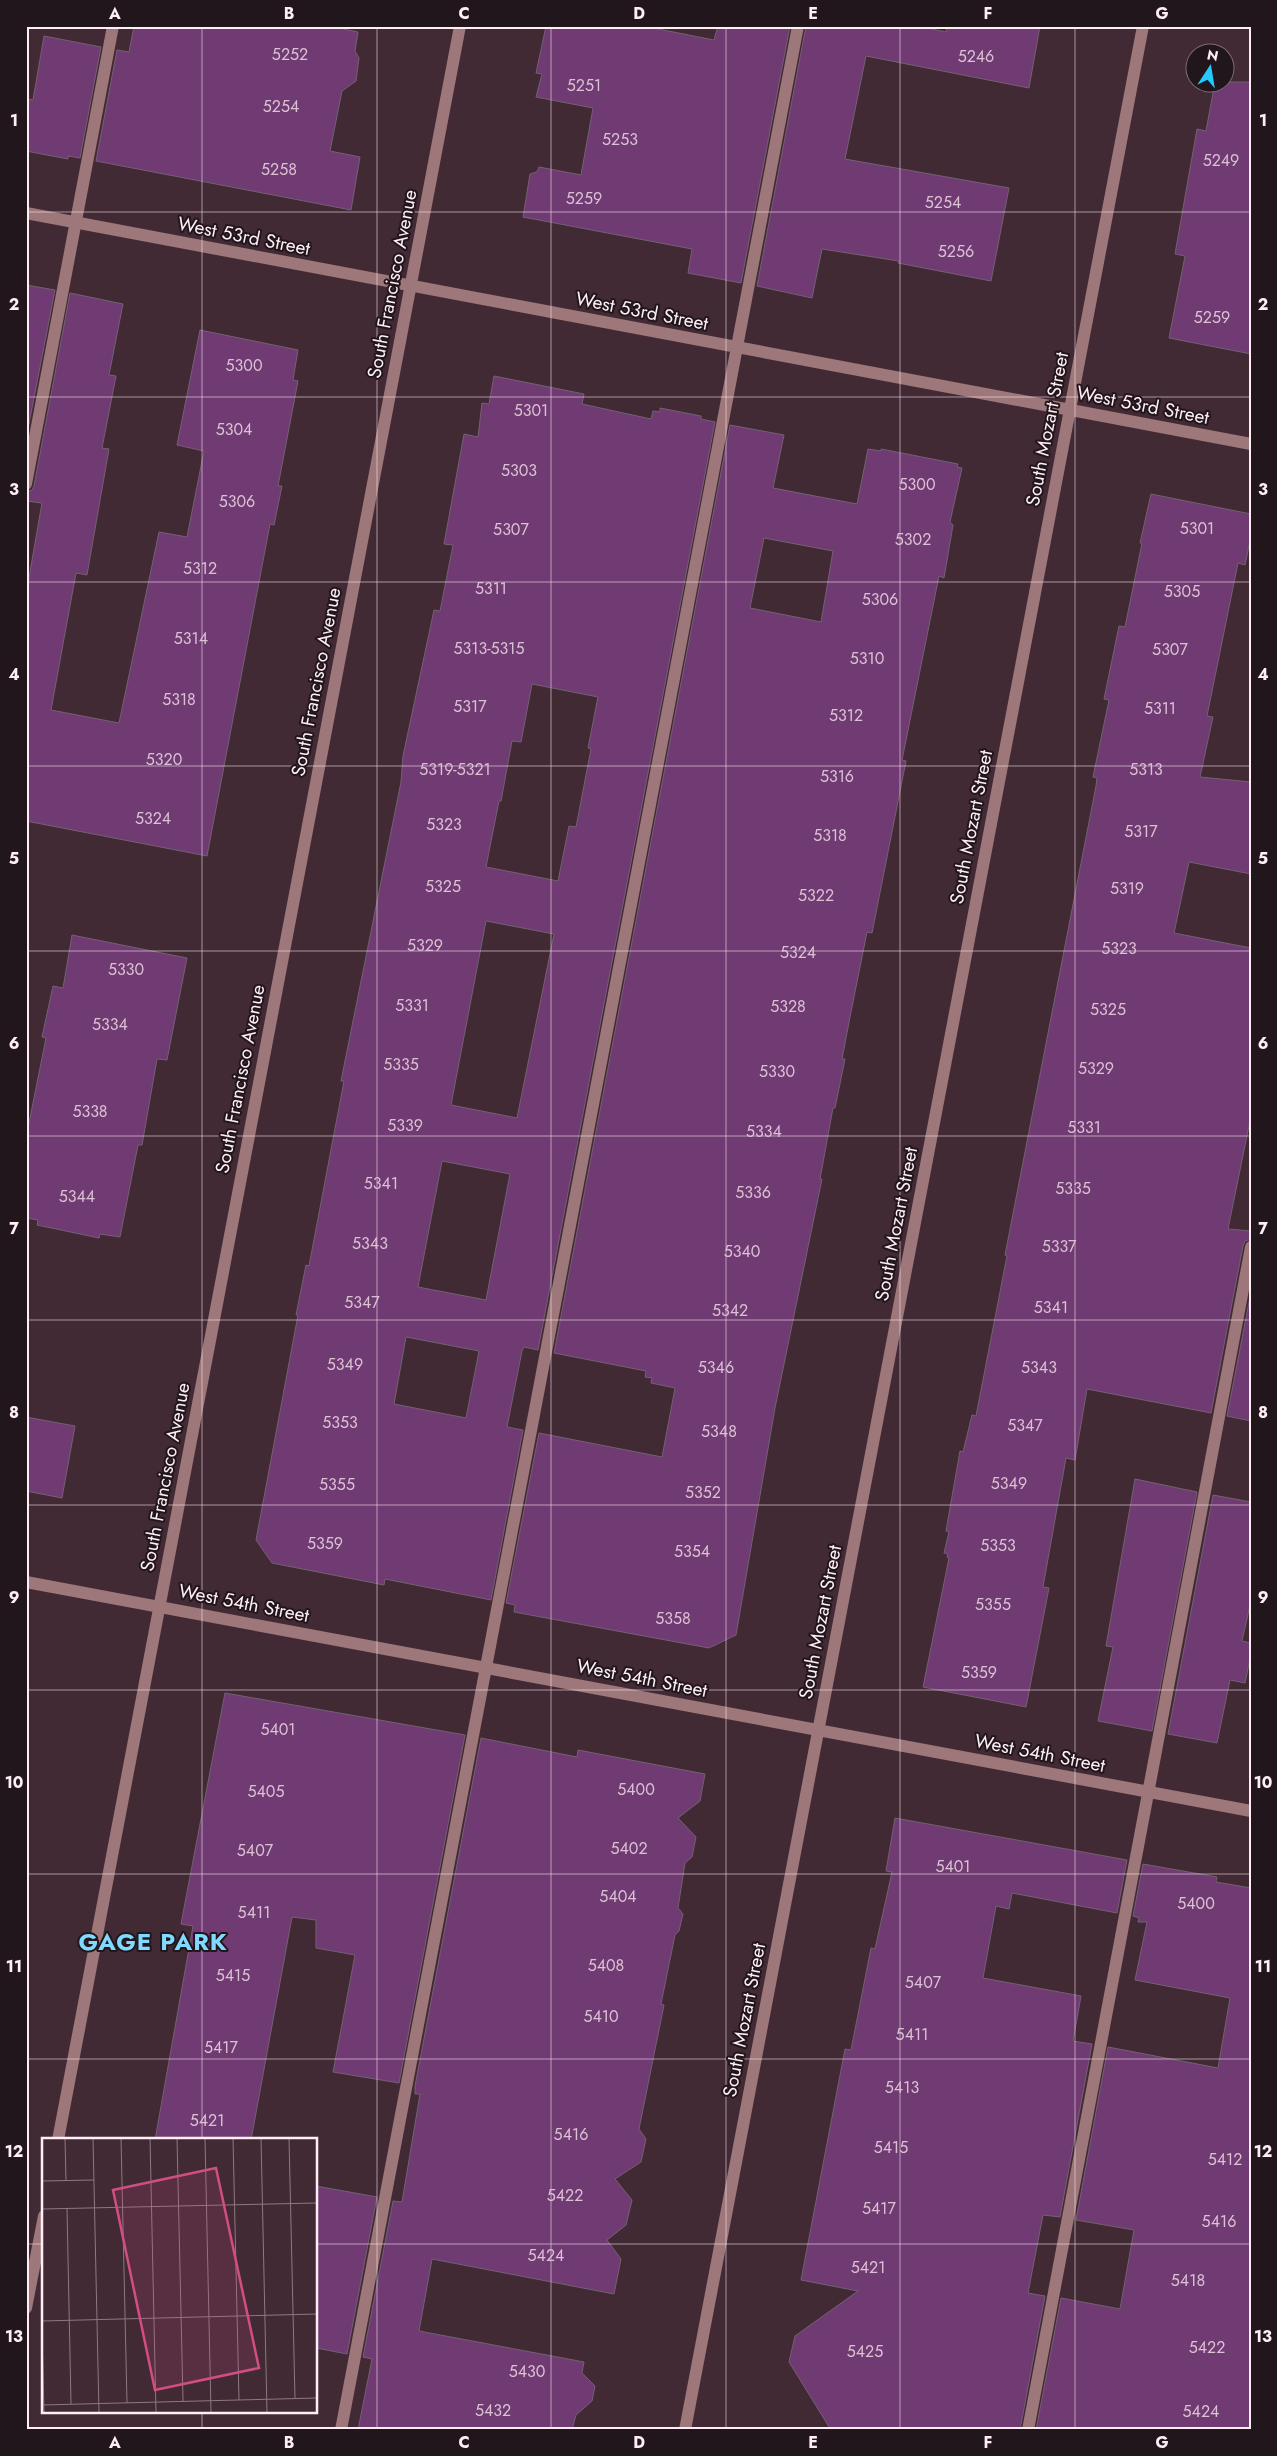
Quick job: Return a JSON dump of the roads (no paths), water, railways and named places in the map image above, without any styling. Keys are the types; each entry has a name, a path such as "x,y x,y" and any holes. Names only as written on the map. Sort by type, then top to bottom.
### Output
{"street":[{"path":"26,484 113,26"},
{"name":"South Francisco Avenue","path":"58,2138 460,26"},
{"path":"341,2430 798,26"},
{"name":"South Mozart Street","path":"685,2430 1143,26"},
{"name":"West 53rd Street","path":"26,213 410,287 1251,444"},
{"path":"1028,2430 1251,1247"},
{"name":"West 54th Street","path":"26,1582 1251,1811"},
{"path":"26,2308 42,2226"}],"district":[{"name":"GAGE PARK","path":"153,1941"}]}
